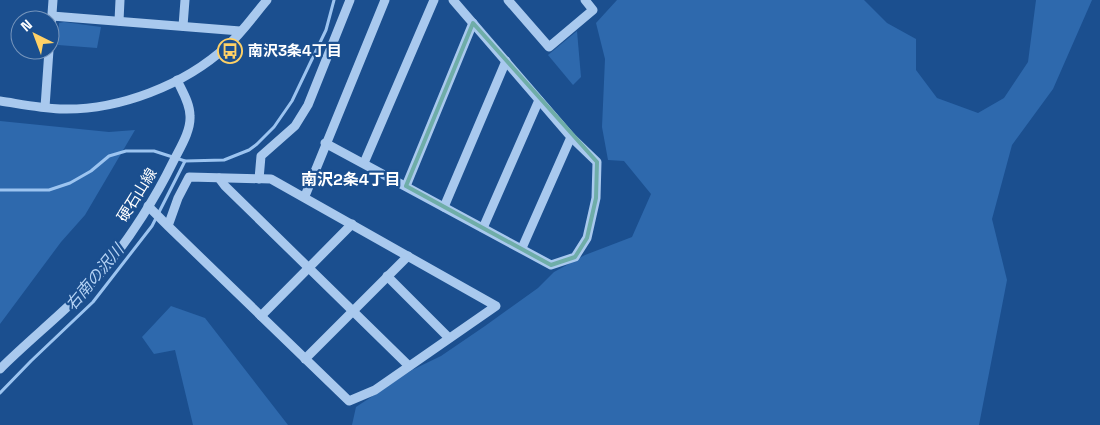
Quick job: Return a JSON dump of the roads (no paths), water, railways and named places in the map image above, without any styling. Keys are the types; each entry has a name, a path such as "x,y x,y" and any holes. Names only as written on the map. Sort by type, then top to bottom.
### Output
{"street":[{"path":"119,21 120,0"},
{"path":"182,26 185,0"},
{"path":"0,101 62,109 100,106 138,97 190,73 228,46 267,0"},
{"path":"259,179 260,156 295,126 308,105 350,0"},
{"path":"305,196 325,143 385,0"},
{"path":"364,163 434,0"},
{"path":"325,143 522,248 550,265 575,257 586,238 596,198 597,162 571,137 453,0"},
{"path":"508,0 549,47 593,10 585,0"},
{"path":"60,17 240,31"},
{"path":"406,186 473,23"},
{"path":"45,107 48,60"},
{"path":"444,206 506,61"},
{"name":"硬石山線","path":"0,369 65,309 105,268 148,206 168,172 189,129 191,117 189,107 177,80"},
{"path":"483,228 539,100"},
{"path":"522,248 571,137"},
{"path":"148,206 168,226 305,359 349,401 375,390 496,306 305,196 271,179 189,177 178,198 168,226"},
{"path":"219,178 409,366"},
{"path":"261,316 352,224"},
{"path":"305,359 408,256"},
{"path":"388,276 449,338"}],"waterway":[{"path":"0,190 49,190 70,183 91,171 109,156 126,151 154,151 185,161 224,160 249,150 274,127 292,101 326,30 334,0"},
{"name":"右南の沢川","path":"0,393 93,302 152,226 185,161"}],"place":[{"name":"南沢3条4丁目","path":"230,51"}],"district":[{"name":"南沢2条4丁目","path":"351,179"}]}
